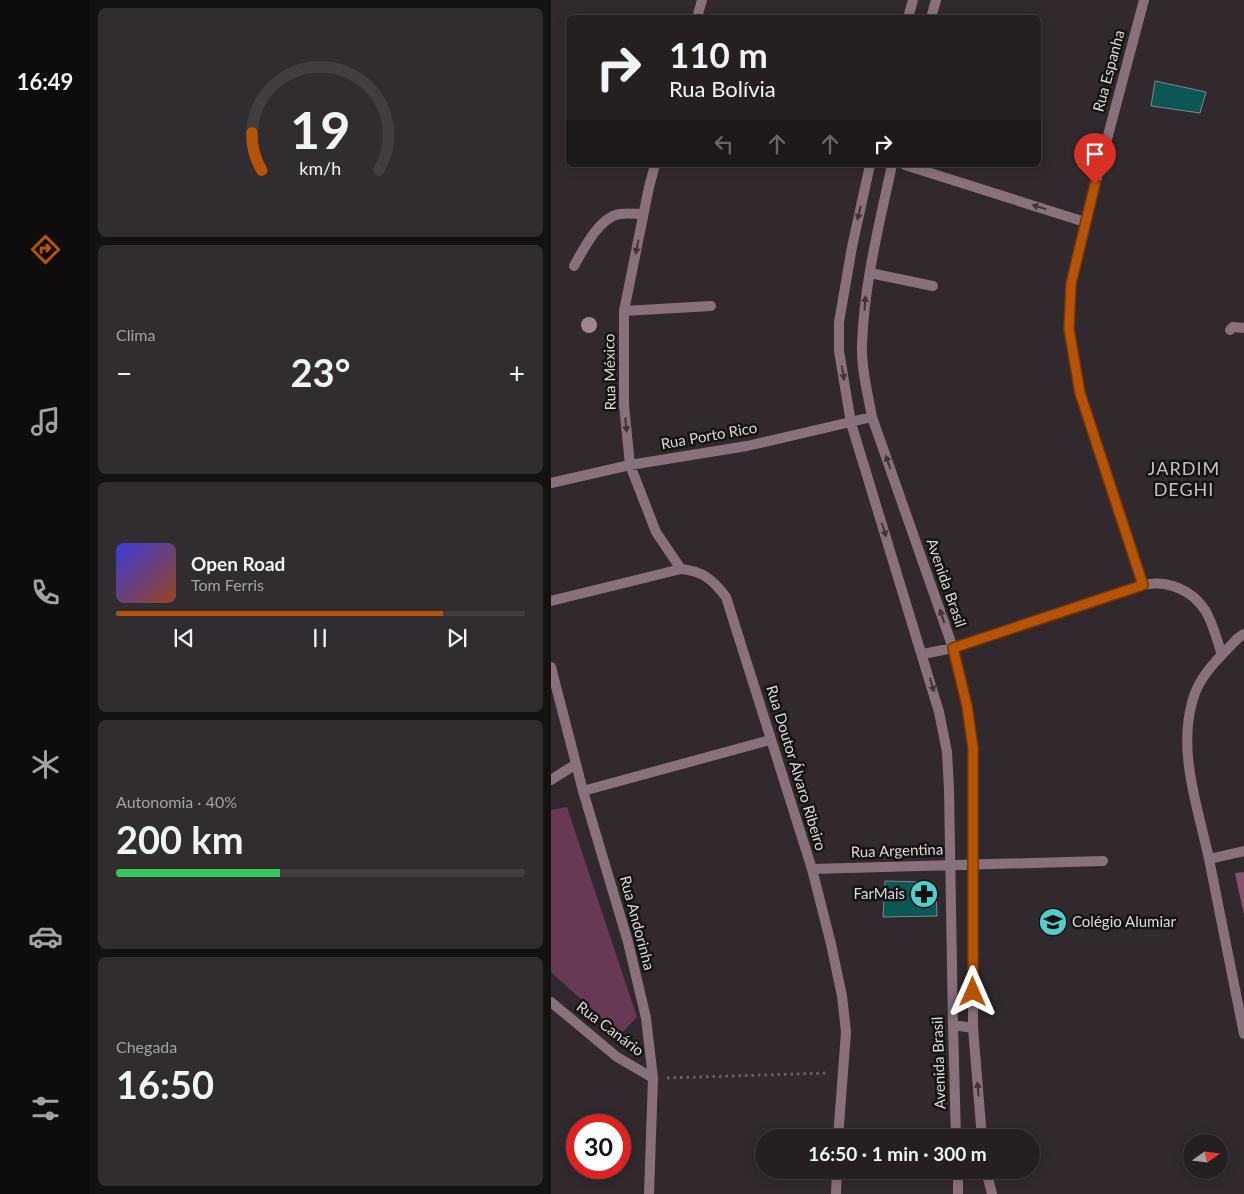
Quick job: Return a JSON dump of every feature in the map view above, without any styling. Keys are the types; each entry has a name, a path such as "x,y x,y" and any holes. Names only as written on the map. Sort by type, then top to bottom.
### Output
{"street":[{"path":"698,15 702,0"},
{"path":"909,15 913,0"},
{"path":"932,15 936,0"},
{"name":"Rua Espanha","path":"1143,0 1085,222 1071,284 1069,329 1080,393 1143,585"},
{"name":"Rua México","path":"655,167 624,310 624,405 630,465 657,532 681,570"},
{"name":"Avenida Brasil","path":"870,167 852,247 839,322 839,351 851,423 923,654 939,712 947,752 957,1129"},
{"name":"Avenida Brasil","path":"892,167 866,290 862,347 866,387 872,417 953,648 967,706 973,748 973,1028 981,1129"},
{"path":"911,167 1085,222"},
{"path":"574,266 592,235 608,218 619,214 643,214"},
{"path":"869,273 933,286"},
{"path":"624,310 711,306"},
{"path":"1230,330 1233,327 1244,328"},
{"name":"Rua Porto Rico","path":"551,483 630,465 747,446 872,417"},
{"name":"Rua Doutor Álvaro Ribeiro","path":"551,601 681,570 695,570 709,578 718,585 727,598 812,869 842,996 845,1032 839,1129"},
{"path":"923,654 953,648 1157,582 1177,587 1193,596 1205,610 1222,655"},
{"path":"1244,634 1204,674 1193,698 1186,731 1187,760 1244,1034"},
{"name":"Rua Andorinha","path":"551,667 583,791 628,942 646,1018 653,1078 649,1194"},
{"path":"583,791 770,740"},
{"path":"551,780 576,764"},
{"path":"1209,859 1244,851"},
{"name":"Rua Argentina","path":"812,869 1103,861"},
{"name":"Rua Canário","path":"551,1002 617,1057 653,1078"},
{"path":"953,1025 973,1028"},
{"path":"836,1194 837,1179"},
{"path":"957,1179 958,1194"},
{"path":"988,1179 991,1194"}],"path":[{"path":"653,1078 842,1073"}],"shaded area":[{"path":"567,807 637,1017 620,1035 551,972 551,810"},
{"path":"1244,872 1244,915 1235,873"}],"building":[{"path":"1155,81 1206,92 1200,113 1151,106"},
{"path":"885,881 924,882 936,889 937,916 883,917"}],"place":[{"name":"FarMais","path":"924,894"},
{"name":"Colégio Alumiar","path":"1053,922"}],"district":[{"name":"JARDIM DEGHI","path":"1184,479"}],"route":[{"path":"973,992 973,748 967,706 953,648 1143,585 1080,393 1069,329 1071,284 1095,184"}]}
